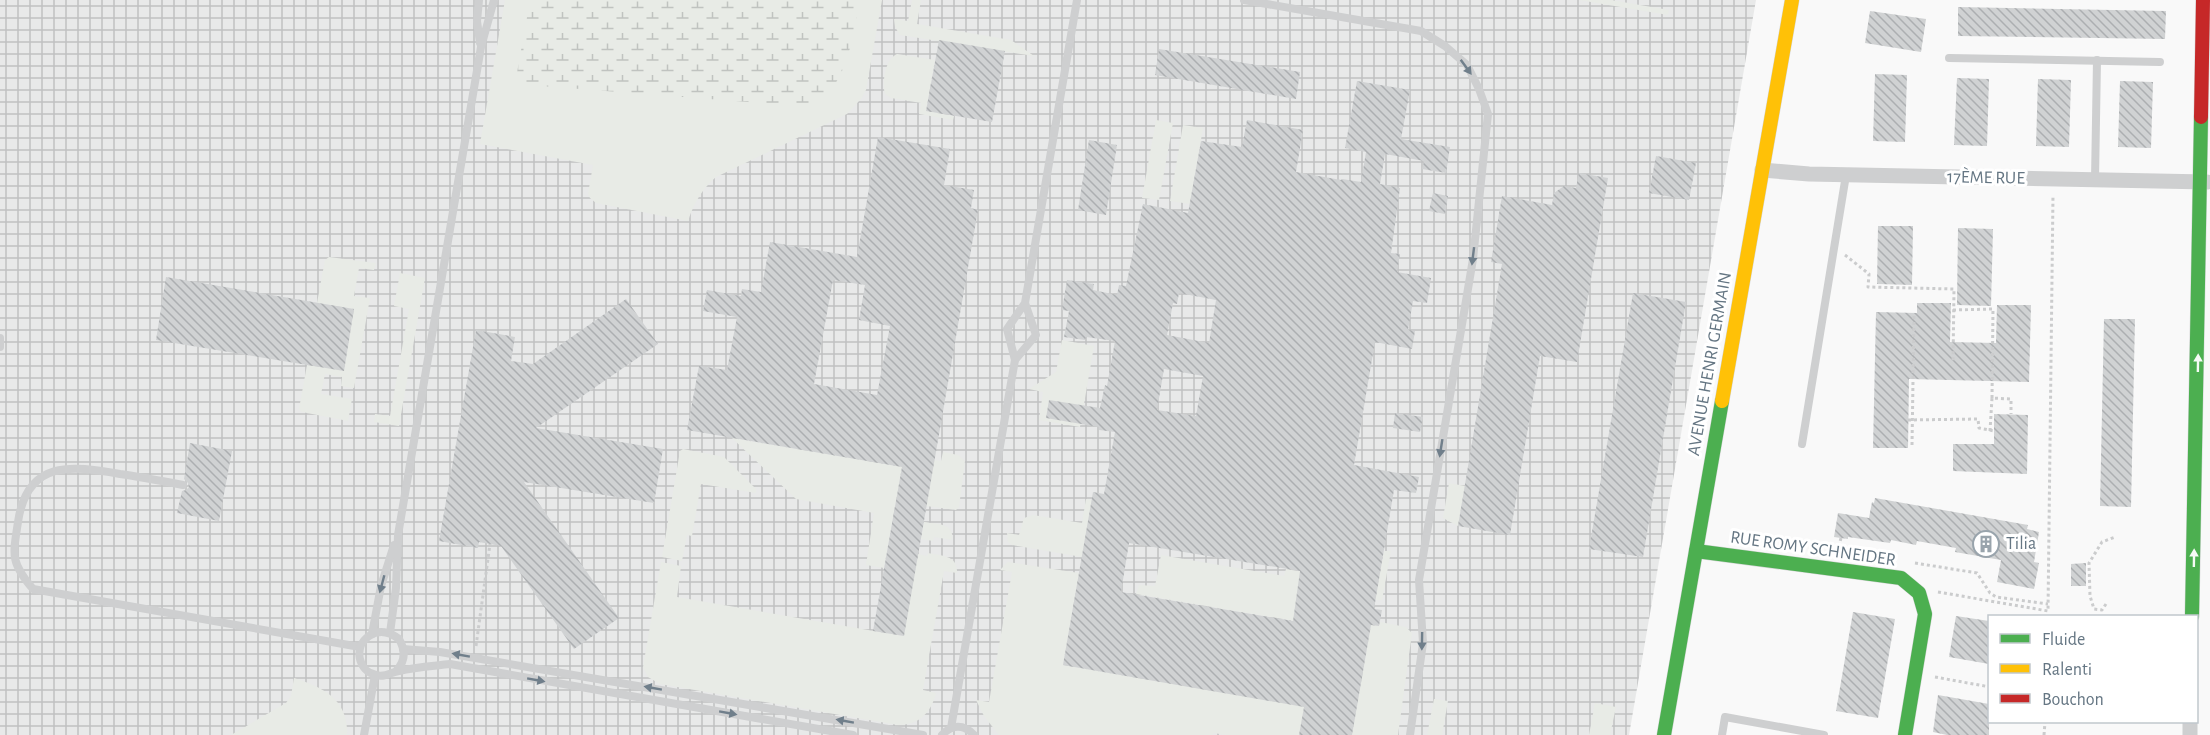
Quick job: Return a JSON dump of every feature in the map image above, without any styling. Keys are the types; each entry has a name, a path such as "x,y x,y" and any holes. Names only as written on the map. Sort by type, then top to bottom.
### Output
{"street":[{"name":"AVENUE HENRI GERMAIN","path":"1664,735 1792,0"},
{"path":"2192,615 2206,182 2203,0"},
{"name":"17ÈME RUE","path":"1762,170 1846,175 2206,182"},
{"name":"RUE ROMY SCHNEIDER","path":"1696,551 1901,578 1919,593"},
{"path":"1905,735 1925,614 1919,593"}],"lane":[{"path":"479,0 477,21 481,47"},
{"path":"390,633 396,588 398,535 481,47 494,0"},
{"path":"951,728 1015,360 1007,329 1025,303 1077,0"},
{"path":"1244,0 1421,31 1445,46 1467,65 1488,114 1473,259 1419,579 1423,643 1410,735"},
{"path":"1950,57 2160,62"},
{"path":"2095,180 2097,60"},
{"path":"1802,444 1846,175"},
{"path":"1015,360 1036,335 1025,303"},
{"path":"0,338 0,347"},
{"path":"183,484 82,467 60,469 42,477 29,490 21,506 13,557 20,574 33,589 360,647"},
{"path":"398,535 381,586 372,634 360,647 360,661 363,667 375,675 382,676 396,671 450,664 854,735"},
{"path":"372,634 390,633 399,639 403,649 403,662 396,671"},
{"path":"403,649 440,652 923,735"},
{"path":"364,735 375,675"},
{"path":"1722,735 1725,717 1824,735"},
{"path":"942,735 951,728 963,727 974,735"}],"path":[{"path":"2048,615 2053,179"},
{"path":"1835,248 1869,274 1868,287 1954,289 1953,362"},
{"path":"1910,419 1978,419 1979,428 1992,431 1994,309 1953,310"},
{"path":"1912,445 1910,419 1914,316"},
{"path":"1992,398 2011,399 2011,414"},
{"path":"2106,604 2102,610 2094,609 2090,596 2089,563 2102,542 2115,537"},
{"path":"1841,538 1839,546 1845,551"},
{"path":"475,658 490,544"},
{"path":"1911,562 1977,573 1990,593 1996,597 2048,604"},
{"path":"1919,593 1930,590 2048,611"},
{"path":"1915,674 1988,687"}],"shaded area":[{"path":"0,0 1756,0 1629,735 0,735"}],"green space":[{"path":"505,0 882,0 866,90 861,99 847,114 716,177 699,197 688,221 596,203 588,194 593,165 480,144"},
{"path":"530,0 859,0 848,56 836,83 817,101 799,106 515,84"},
{"path":"912,0 921,0 917,24 1011,40 1034,56 900,35 895,27 894,19 908,21"},
{"path":"1579,0 1611,0 1669,10 1668,15"},
{"path":"897,54 935,60 926,111 954,116 953,120 919,114 921,103 891,98 885,94 885,71"},
{"path":"1156,120 1173,123 1159,200 1142,198"},
{"path":"1183,125 1203,128 1190,204 1170,201"},
{"path":"329,257 376,263 374,270 359,268 354,296 370,298 354,388 341,386 342,377 325,374 321,394 352,399 348,421 302,412 299,409 307,365 344,370 354,309 317,303 325,260"},
{"path":"400,273 425,278 399,426 374,422 375,414 390,416 409,309 394,306"},
{"path":"1062,340 1094,346 1080,427 1039,420 1043,392 1029,389 1056,372"},
{"path":"732,438 902,467 884,568 866,565 874,513 796,499"},
{"path":"683,449 724,457 756,489 756,493 701,484 692,536 687,535 682,561 662,557 680,451"},
{"path":"943,452 958,455 965,461 959,507 956,510 926,506 934,460 941,461"},
{"path":"1449,483 1465,486 1458,526 1443,518"},
{"path":"1086,499 1092,500 1082,557 1012,545 1008,542 1007,533 1019,535 1024,518 1033,515 1082,523"},
{"path":"924,522 948,527 951,530 952,540 934,537 933,541 921,539"},
{"path":"1384,551 1391,551 1382,600 1375,600"},
{"path":"928,553 948,557 955,563 957,573 944,571 923,690 936,693 934,700 927,712 912,723 898,725 660,684 648,677 643,667 661,562 681,566 677,597 903,636 918,554 927,556"},
{"path":"1161,555 1284,576 1286,569 1327,576 1318,625 1136,594 1139,585 1155,586"},
{"path":"1008,562 1079,573 1063,665 1323,710 1299,735 1213,733 1213,735 999,735 984,716 976,700 989,702 1012,572 1000,570"},
{"path":"1380,622 1406,627 1412,633 1398,735 1352,735 1371,625 1379,626"},
{"path":"294,678 324,691 339,704 344,713 347,735 231,735 286,703 291,696"},
{"path":"1434,699 1448,701 1442,735 1427,735"},
{"path":"1595,703 1616,707 1610,735 1589,735"}],"building":[{"path":"1958,7 2166,11 2165,39 1958,36"},
{"path":"1870,11 1926,19 1921,52 1865,43"},
{"path":"939,40 1005,51 992,122 926,111"},
{"path":"1159,49 1300,72 1296,99 1155,75"},
{"path":"1875,74 1907,75 1905,142 1873,141"},
{"path":"1957,78 1989,79 1987,146 1954,145"},
{"path":"2038,79 2071,80 2069,147 2036,146"},
{"path":"1357,81 1410,90 1401,139 1450,147 1446,173 1422,169 1424,161 1385,154 1380,184 1400,188 1391,253 1400,254 1397,272 1431,278 1427,303 1413,301 1408,330 1415,331 1412,349 1375,342 1354,465 1419,477 1416,493 1394,490 1374,609 1382,610 1379,626 1371,625 1352,735 1299,735 1304,707 1063,665 1093,492 1104,494 1115,432 1046,418 1049,400 1100,408 1105,385 1107,386 1115,341 1064,337 1069,311 1062,310 1067,280 1094,284 1093,290 1117,295 1119,285 1126,286 1143,204 1188,213 1201,141 1242,147 1247,120 1303,130 1296,172 1361,182 1366,152 1345,148","holes":["1179,293 1216,300 1209,343 1167,335 1173,303 1177,304","1164,369 1203,376 1196,416 1157,410","1129,543 1300,571 1293,621 1121,592"]},
{"path":"2120,81 2153,82 2151,148 2118,147"},
{"path":"878,137 950,149 944,185 974,190 971,208 978,210 904,636 873,631 902,467 687,430 699,366 727,370 737,317 703,311 707,290 741,296 742,289 761,292 770,242 857,257","holes":["833,280 865,285 859,320 890,326 877,395 814,384"]},
{"path":"1089,140 1117,145 1106,215 1078,210"},
{"path":"1656,156 1696,163 1689,200 1649,193"},
{"path":"1579,173 1608,178 1577,362 1540,356 1510,535 1458,526 1502,264 1491,262 1502,196 1552,205 1554,193 1564,186 1576,188"},
{"path":"1433,193 1448,196 1445,214 1429,211"},
{"path":"1878,226 1913,226 1912,285 1877,284"},
{"path":"1958,228 1993,229 1991,306 1957,305"},
{"path":"166,277 354,309 344,371 156,340"},
{"path":"1633,293 1686,302 1643,557 1589,549"},
{"path":"626,299 658,344 536,428 663,449 654,503 524,482 619,618 574,649 501,546 479,542 478,548 439,541 476,330 515,337 511,361 533,364"},
{"path":"1917,303 1951,303 1950,342 1996,343 1997,305 2031,305 2029,382 1909,379 1908,448 1873,448 1876,312 1917,313"},
{"path":"2104,319 2135,319 2131,507 2100,506"},
{"path":"1395,413 1423,417 1420,432 1393,428"},
{"path":"1994,414 2028,415 2027,474 1953,471 1953,444 1994,444"},
{"path":"190,443 232,451 219,521 177,513 182,491 189,487 184,479"},
{"name":"Tilia","path":"1875,498 2028,525 2027,529 2039,532 2034,562 2039,563 2034,589 1997,582 2001,560 1955,552 1956,548 1917,541 1916,545 1891,540 1890,543 1834,537 1838,513 1869,518"},
{"path":"2086,563 2086,586 2071,586 2071,564"},
{"path":"1853,612 1895,619 1878,718 1836,711"},
{"path":"1956,616 1988,621 1988,664 1949,657"},
{"path":"1938,695 1988,704 1989,735 1947,735 1933,732"}],"traffic: fast":[{"path":"2192,615 2201,117"},
{"path":"1664,735 1722,401"},
{"path":"1696,551 1901,578 1919,593 1925,614 1905,735"}],"traffic: slow":[{"path":"1722,401 1792,0"}],"traffic: jam":[{"path":"2201,117 2203,0"}],"place":[{"name":"Tilia","path":"1986,544"}]}
